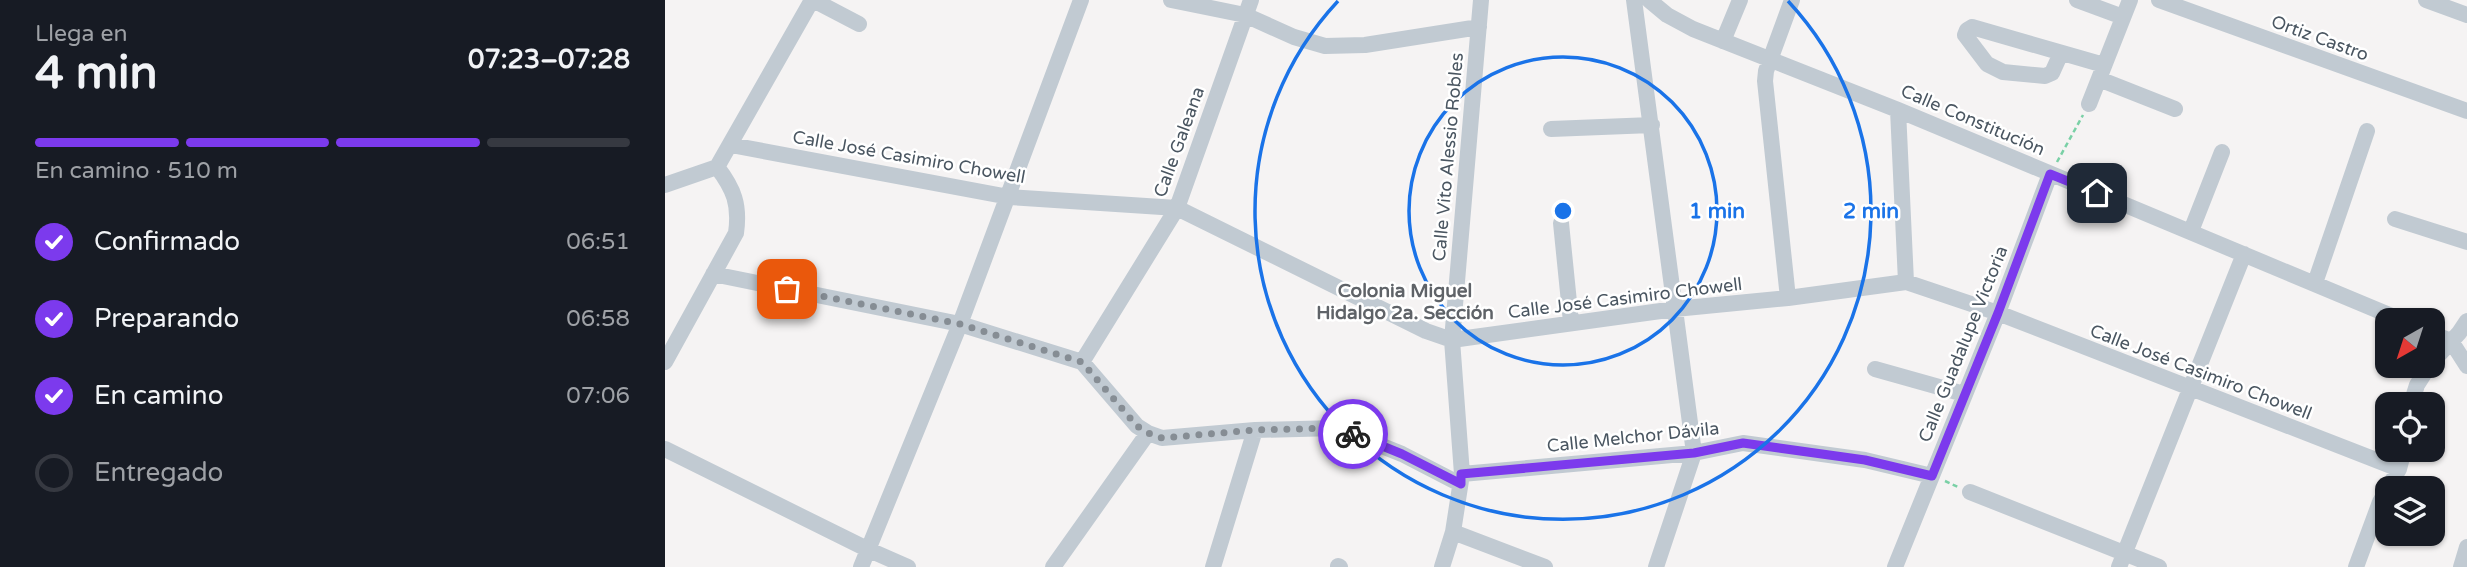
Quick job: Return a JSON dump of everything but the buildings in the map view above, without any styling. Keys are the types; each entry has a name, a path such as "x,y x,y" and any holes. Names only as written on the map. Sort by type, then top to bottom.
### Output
{"street":[{"path":"665,185 717,167 812,0 859,24"},
{"path":"861,567 960,324 1081,0"},
{"path":"1171,0 1248,8 1294,37 1325,46 1365,45 1479,27"},
{"name":"Calle Vito Alessio Robles","path":"1442,567 1453,532 1461,479 1452,340 1481,0"},
{"path":"1634,0 1694,453 1656,567"},
{"name":"Calle Constitución","path":"1649,0 1667,15 1693,29 1898,110 2375,309"},
{"path":"1724,41 1739,0"},
{"path":"1788,298 1765,81 1792,0"},
{"path":"2077,0 2123,17"},
{"path":"2089,104 2130,0"},
{"name":"Ortiz Castro","path":"2159,0 2467,111"},
{"path":"2426,0 2467,15"},
{"name":"Calle Galeana","path":"1082,362 1177,208 1248,8"},
{"path":"2061,53 2052,73 2045,76 2003,72 1987,64 1965,36 1967,30 1972,27 2061,53 2175,109"},
{"path":"1898,110 1906,282"},
{"path":"1551,128 1652,125"},
{"path":"2315,283 2367,131"},
{"name":"Calle José Casimiro Chowell","path":"731,145 1009,197 1177,208 1426,331 1452,340 1571,322 1906,282 1998,313 2399,469"},
{"path":"2191,231 2222,152"},
{"path":"665,362 736,233 739,215 736,198 717,167"},
{"name":"Calle Guadalupe Victoria","path":"1895,567 1998,313 2050,174"},
{"path":"2395,219 2467,242"},
{"path":"1561,223 1571,322"},
{"path":"2121,560 2244,254"},
{"path":"713,274 960,324 1082,362 1126,415 1148,433 1162,438 1255,430 1337,428 1461,479"},
{"path":"2445,348 2467,321"},
{"path":"2445,339 2451,341 2467,366"},
{"path":"1875,369 1964,394"},
{"path":"1213,567 1255,430"},
{"path":"1053,567 1148,433"},
{"name":"Calle Melchor Dávila","path":"1461,479 1694,453 1743,443 1865,460 1932,476"},
{"path":"665,449 867,550 908,567"},
{"path":"2395,476 2401,462"},
{"path":"1970,492 2121,560 2159,567"},
{"path":"2356,567 2375,516"},
{"path":"1453,532 1545,567"},
{"path":"2461,567 2467,547"}],"path":[{"path":"2050,174 2089,104"},
{"path":"1932,476 1970,492"}],"way so far":[{"path":"787,289 960,324 1082,362 1137,426 1162,438 1255,430 1337,428 1353,434"}],"district":[{"name":"Colonia Miguel Hidalgo 2a. Sección","path":"1405,301"}],"route":[{"path":"1353,434 1402,454 1461,484 1461,474 1694,453 1743,443 1865,460 1932,476 1998,313 2050,174 2097,193"}]}
